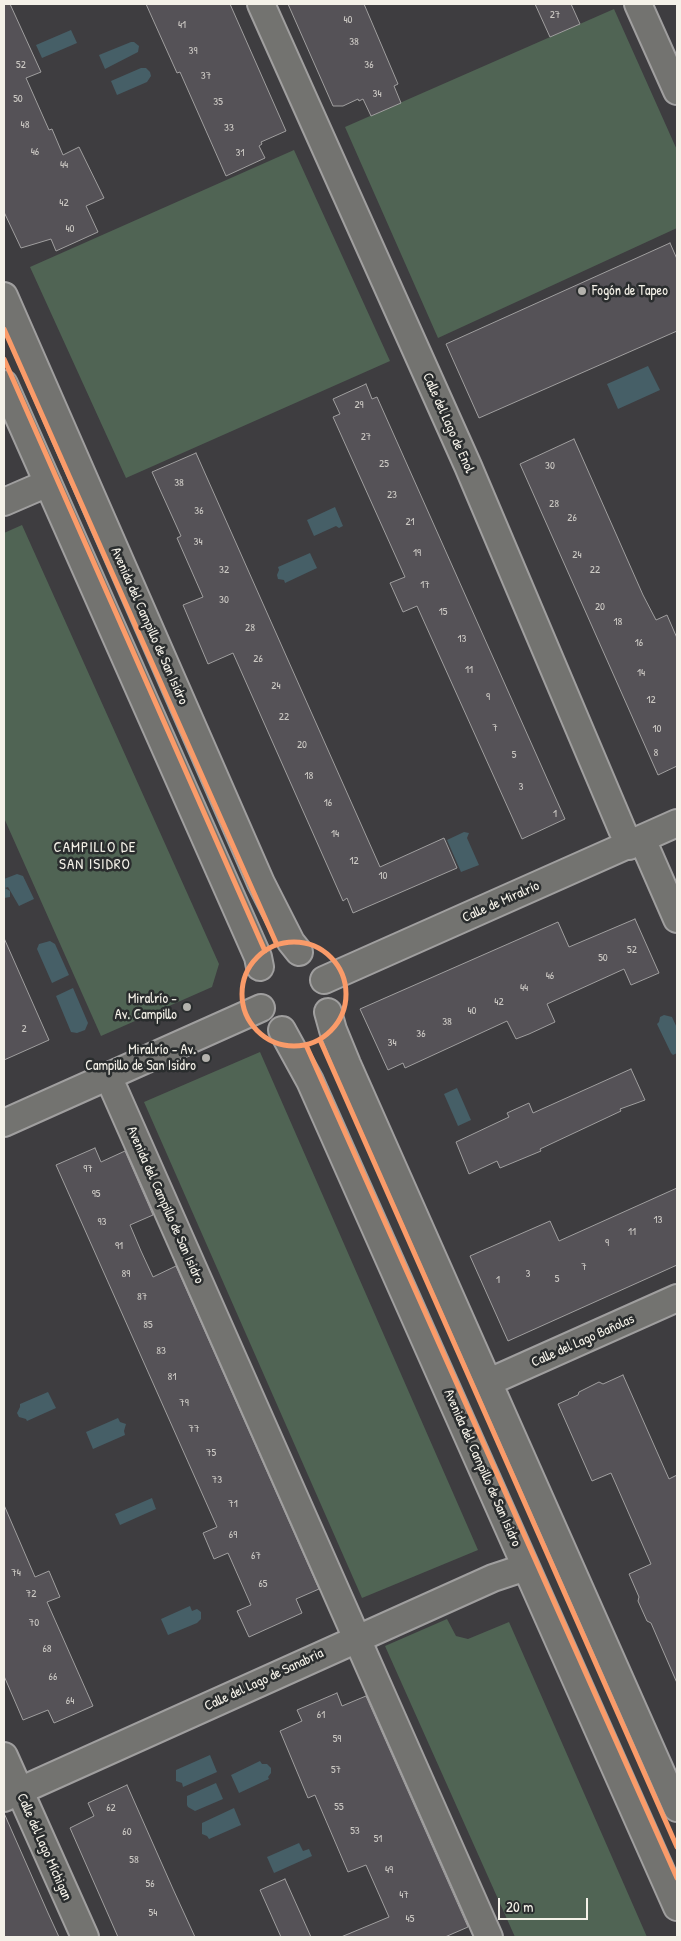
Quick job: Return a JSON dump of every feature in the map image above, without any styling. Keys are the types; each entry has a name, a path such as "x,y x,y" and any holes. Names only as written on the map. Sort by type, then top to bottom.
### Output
{"street":[{"name":"Calle del Lago de Enol","path":"261,4 636,842 677,919"},
{"path":"638,4 677,91"},
{"name":"Avenida del Campillo de San Isidro","path":"4,296 261,883 291,942 299,952"},
{"path":"4,384 258,957 260,967 257,981 257,997 261,1008 269,1023 282,1030 294,1033 309,1032 321,1025 328,1012 330,999 317,966 299,952 282,951 268,957 260,967"},
{"path":"4,502 48,483"},
{"name":"Calle de Miralrío","path":"324,980 677,823"},
{"path":"4,1123 261,1008"},
{"path":"328,1012 347,1064 677,1808"},
{"name":"Avenida del Campillo de San Isidro","path":"282,1030 310,1081 677,1907"},
{"name":"Avenida del Campillo de San Isidro","path":"108,1076 489,1937"},
{"name":"Calle del Lago Bañolas","path":"489,1382 677,1298"},
{"name":"Calle del Lago de Sanabria","path":"12,1794 356,1638 492,1578 526,1567"},
{"name":"Calle del Lago Míchigan","path":"4,1756 12,1794 85,1937"}],"green space":[{"path":"614,9 677,150 677,228 438,338 345,127"},
{"path":"294,150 390,361 126,478 30,267"},
{"path":"22,525 219,964 212,987 101,1036 4,818 4,533"},
{"path":"260,1052 478,1550 362,1598 144,1102"},
{"path":"447,1619 456,1636 468,1639 509,1622 647,1937 515,1937 385,1646"}],"water":[{"path":"71,30 77,43 42,58 36,45"},
{"path":"131,42 139,46 138,52 105,69 99,55"},
{"path":"141,68 146,68 150,72 151,76 147,82 117,95 111,81"},
{"path":"648,366 660,390 618,409 607,384"},
{"path":"335,507 343,526 339,528 336,526 314,536 307,520"},
{"path":"310,553 317,568 285,583 284,580 278,579 278,567"},
{"path":"464,832 469,833 467,838 479,865 461,872 447,840"},
{"path":"17,874 23,876 34,899 19,906 8,887 5,888 10,891 10,897 4,898 4,879"},
{"path":"50,941 55,944 69,975 52,983 37,949 39,944"},
{"path":"73,988 88,1023 85,1030 77,1033 71,1032 56,996"},
{"path":"664,1015 672,1017 677,1028 677,1053 673,1055 657,1024 660,1017"},
{"path":"457,1088 471,1120 458,1126 444,1094"},
{"path":"48,1392 56,1408 27,1421 19,1417 17,1413 20,1404"},
{"path":"118,1418 120,1422 126,1424 125,1435 93,1449 86,1432"},
{"path":"152,1498 156,1509 120,1525 115,1514"},
{"path":"190,1606 192,1611 197,1609 201,1612 201,1619 197,1623 168,1635 161,1619"},
{"path":"210,1755 217,1772 183,1787 182,1783 176,1781 176,1770"},
{"path":"260,1761 271,1768 269,1779 239,1793 231,1775"},
{"path":"216,1783 223,1799 195,1811 188,1807 187,1796"},
{"path":"234,1808 241,1825 209,1839 202,1834 202,1823"},
{"path":"299,1843 303,1851 309,1849 312,1856 274,1873 267,1857"}],"building":[{"path":"4,4 10,4 41,72 26,78 49,130 52,129 63,155 79,147 104,198 86,206 98,232 56,251 51,239 21,248 4,212"},
{"path":"146,4 230,4 286,131 261,142 262,144 259,146 265,158 226,176 180,72 177,73"},
{"path":"288,4 364,4 398,84 394,86 401,103 371,116 363,99 359,101 358,99 343,106 333,106"},
{"path":"535,4 571,4 580,24 550,37"},
{"path":"670,243 677,259 677,331 479,418 446,344"},
{"path":"366,384 372,399 377,397 565,819 522,839 417,606 403,612 390,583 405,577 333,417 340,414 333,399"},
{"path":"574,439 643,595 656,620 667,615 677,638 677,766 658,775 520,464"},
{"path":"196,453 380,867 444,838 457,868 353,913 347,898 343,901 233,653 208,664 183,605 203,597 177,538 181,536 152,472"},
{"path":"635,919 659,973 631,985 624,969 547,1004 555,1022 529,1034 516,1039 507,1021 405,1068 403,1063 388,1070 360,1009 558,922 569,947"},
{"path":"4,938 49,1040 4,1060"},
{"path":"631,1069 645,1100 620,1109 621,1111 540,1149 541,1151 500,1168 497,1161 469,1174 456,1142 509,1117 507,1113 529,1103 533,1113"},
{"path":"95,1148 101,1162 125,1151 153,1215 130,1225 141,1251 153,1277 176,1266 319,1589 296,1599 302,1613 249,1637 237,1611 251,1605 228,1553 214,1559 203,1533 217,1527 56,1165"},
{"path":"677,1188 677,1265 508,1341 470,1256 550,1221 559,1241"},
{"path":"623,1375 669,1479 677,1475 677,1683 651,1623 647,1621 638,1601 639,1597 629,1574 651,1564 611,1473 592,1481 558,1404 578,1395 579,1392 599,1382 603,1384"},
{"path":"4,1505 35,1577 49,1571 60,1597 47,1602 93,1706 54,1723 48,1710 23,1720 4,1676"},
{"path":"337,1693 342,1706 366,1696 468,1927 445,1937 341,1937 389,1917 366,1865 348,1872 315,1795 308,1798 280,1731 302,1721 297,1710"},
{"path":"127,1785 195,1937 118,1937 70,1828 94,1816 88,1803"},
{"path":"4,1813 48,1913 59,1937 4,1937"},
{"path":"285,1879 311,1937 281,1937 260,1890"}],"cycle path":[{"path":"4,329 277,945"},
{"path":"4,359 265,951"},
{"path":"294,942 314,946 331,957 342,974 346,994 342,1014 331,1031 314,1042 294,1046 274,1042 257,1031 246,1014 242,994 246,974 257,957 274,946 294,942"},
{"path":"320,1040 677,1847"},
{"path":"306,1045 677,1878"}],"place":[{"name":"Fogón de Tapeo","path":"582,291"},
{"name":"Miralrío - Av. Campillo","path":"187,1007"},
{"name":"Miralrío - Av. Campillo de San Isidro","path":"206,1058"}],"district":[{"name":"CAMPILLO DE SAN ISIDRO","path":"95,856"}]}
